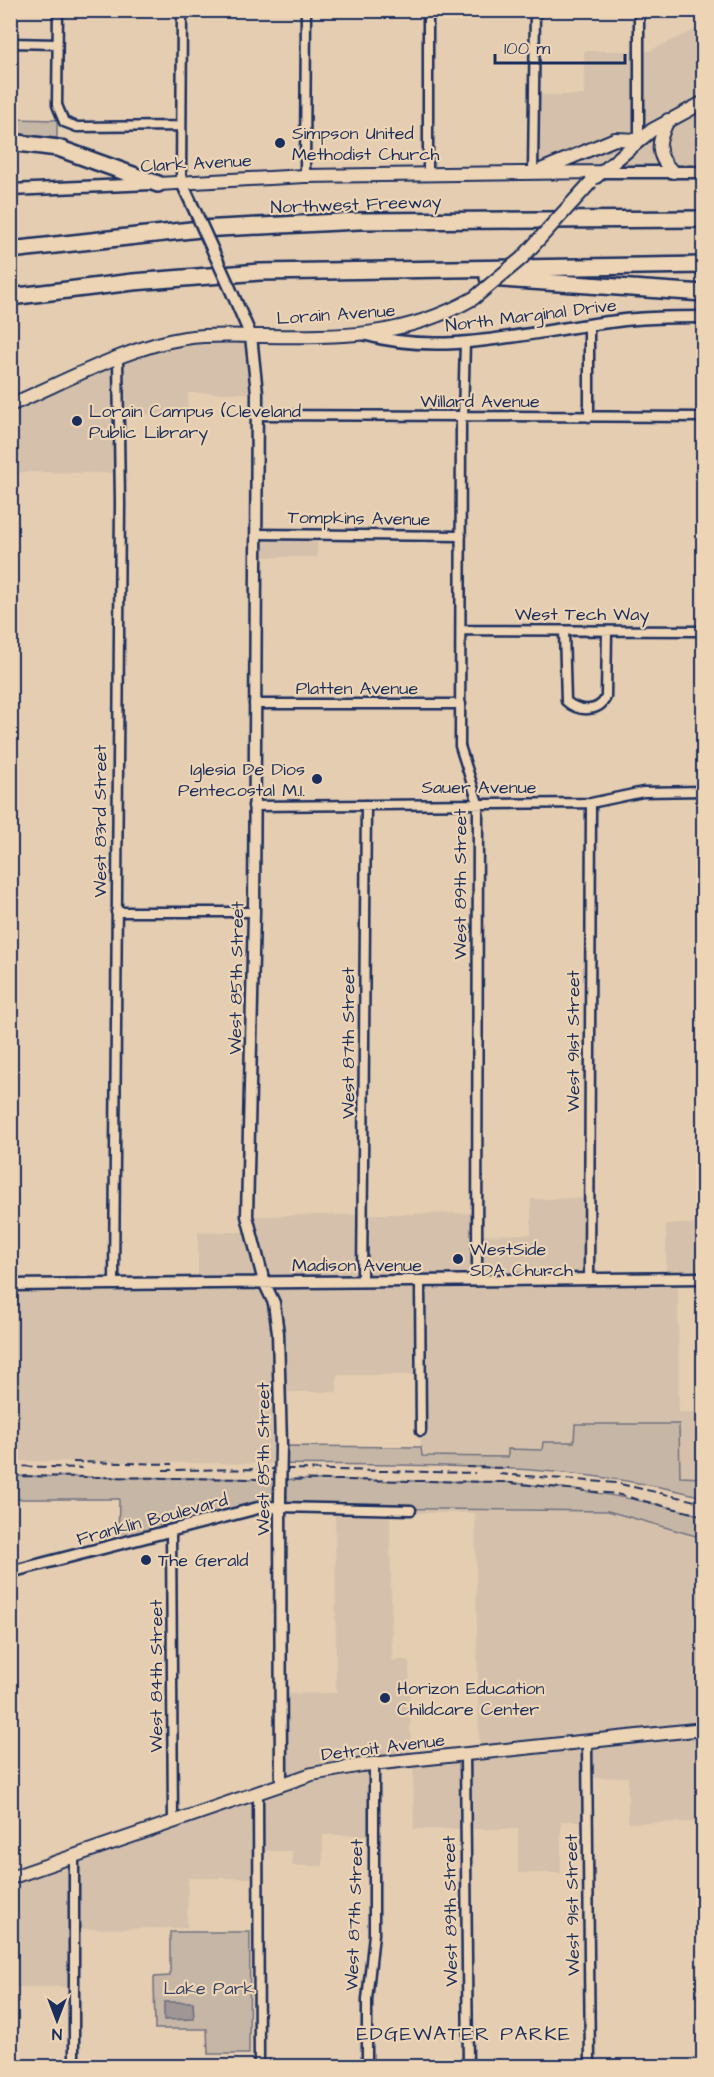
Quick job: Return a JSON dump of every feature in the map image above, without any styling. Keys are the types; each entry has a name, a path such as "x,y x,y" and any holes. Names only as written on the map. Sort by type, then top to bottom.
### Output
{"highway":[{"path":"10,142 58,148 158,184"},
{"path":"630,220 704,212"},
{"name":"Northwest Freeway","path":"10,250 212,228 358,221 704,219"},
{"path":"10,297 133,282 260,272 704,265"},
{"path":"395,270 651,291 704,293"}],"main road":[{"name":"Lorain Avenue","path":"10,405 118,359 181,338 207,335 363,334 423,322 440,316 474,298 522,258 600,172 639,140 669,119 704,102"},
{"path":"669,119 659,139 659,152 662,160 673,172"},
{"path":"533,173 615,139 639,140"},
{"name":"Clark Avenue","path":"158,184 305,176 600,172"},
{"name":"Detroit Avenue","path":"10,1878 312,1774 374,1764 704,1729"}],"street":[{"path":"58,10 57,105 64,122 77,127 181,126"},
{"path":"181,181 182,10"},
{"path":"305,176 306,10"},
{"path":"428,10 428,174"},
{"path":"533,173 535,10"},
{"path":"639,10 639,140"},
{"path":"10,43 57,44"},
{"path":"600,172 704,172"},
{"name":"West 85th Street","path":"181,181 251,336 256,415 254,912 247,1216 264,1282 274,1303 278,1333 281,1446 281,1785"},
{"name":"Clark Avenue","path":"10,190 158,184"},
{"name":"North Marginal Drive","path":"363,334 394,341 465,342 617,321 704,317"},
{"path":"589,325 589,417"},
{"name":"West 89th Street","path":"465,342 462,417 460,746 478,803 477,1280"},
{"name":"West 83rd Street","path":"114,1283 120,503 118,359"},
{"name":"Willard Avenue","path":"256,415 704,417"},
{"name":"Tompkins Avenue","path":"256,534 461,536"},
{"name":"West Tech Way","path":"461,630 704,632"},
{"path":"564,631 566,701 576,709 596,708 606,697 607,631"},
{"name":"Platten Avenue","path":"254,704 461,704"},
{"name":"Sauer Avenue","path":"253,806 591,803 643,792 704,791"},
{"name":"West 91st Street","path":"589,1280 591,803"},
{"name":"West 87th Street","path":"362,1281 366,805"},
{"path":"116,912 254,912"},
{"name":"Madison Avenue","path":"10,1285 704,1278"},
{"path":"420,1282 421,1431"},
{"name":"Franklin Boulevard","path":"10,1572 280,1502 411,1510"},
{"name":"West 84th Street","path":"171,1531 173,1821"},
{"name":"West 91st Street","path":"587,1743 590,2067"},
{"name":"West 89th Street","path":"465,1755 468,2067"},
{"name":"West 87th Street","path":"367,2067 367,2000 374,1934 374,1764"},
{"path":"258,1793 259,2067"},
{"path":"74,1856 74,2067"}],"shaded area":[{"path":"703,26 703,167 536,169 537,95 584,95 584,51 649,51"},
{"path":"251,336 257,393 188,393 187,415 119,414 119,473 11,472 11,405 153,346"},
{"path":"256,534 317,534 317,557 255,557"},
{"path":"589,1198 589,1280 666,1278 666,1224 703,1224 703,1278 678,1279 679,1412 703,1412 703,1478 679,1477 679,1424 575,1425 574,1442 543,1442 543,1450 509,1449 508,1457 421,1456 420,1375 337,1375 337,1392 280,1392 280,1464 11,1461 11,1285 198,1282 198,1232 251,1232 247,1216 477,1213 477,1235 531,1234 531,1199"},
{"path":"335,1507 416,1510 608,1511 703,1538 703,1822 628,1823 628,1777 588,1778 588,1821 561,1821 561,1873 518,1873 518,1829 414,1829 413,1761 374,1764 374,1835 323,1835 323,1866 292,1866 292,1851 258,1851 258,1878 188,1878 187,1928 74,1929 74,1987 11,1987 10,1878 281,1785 280,1694 336,1693","holes":["390,1513 475,1513 479,1747 411,1754 409,1660 392,1660"]},
{"path":"164,2002 193,2002 194,2019 164,2020"}],"green space":[{"path":"11,119 57,120 57,138 11,133"},
{"path":"575,1424 679,1424 680,1477 703,1478 703,1497 651,1485 546,1471 440,1466 280,1464 281,1446 421,1447 422,1456 508,1457 508,1449 542,1450 543,1442 574,1442"},
{"path":"11,1476 502,1482 604,1494 703,1516 703,1538 608,1511 279,1507 118,1544 119,1499 11,1499"},
{"name":"Lake Park","path":"170,1932 250,1932 249,2054 208,2054 207,2029 155,2029 154,1977 170,1976"}],"railway":[{"path":"73,1462 172,1464"},
{"path":"10,1466 82,1468"},
{"path":"466,1467 508,1468"},
{"path":"163,1470 290,1469 475,1473"},
{"path":"499,1474 616,1483 704,1503"},
{"path":"10,1476 502,1482 616,1494 704,1516"}],"place":[{"name":"Simpson United Methodist Church","path":"280,143"},
{"name":"Lorain Campus (Cleveland Public Library","path":"77,421"},
{"name":"Iglesia De Dios Pentecostal M.I.","path":"317,779"},
{"name":"WestSide SDA Church","path":"458,1259"},
{"name":"The Gerald","path":"146,1560"},
{"name":"Horizon Education Childcare Center","path":"385,1698"}],"district":[{"name":"EDGEWATER PARKE","path":"464,2033"}]}
